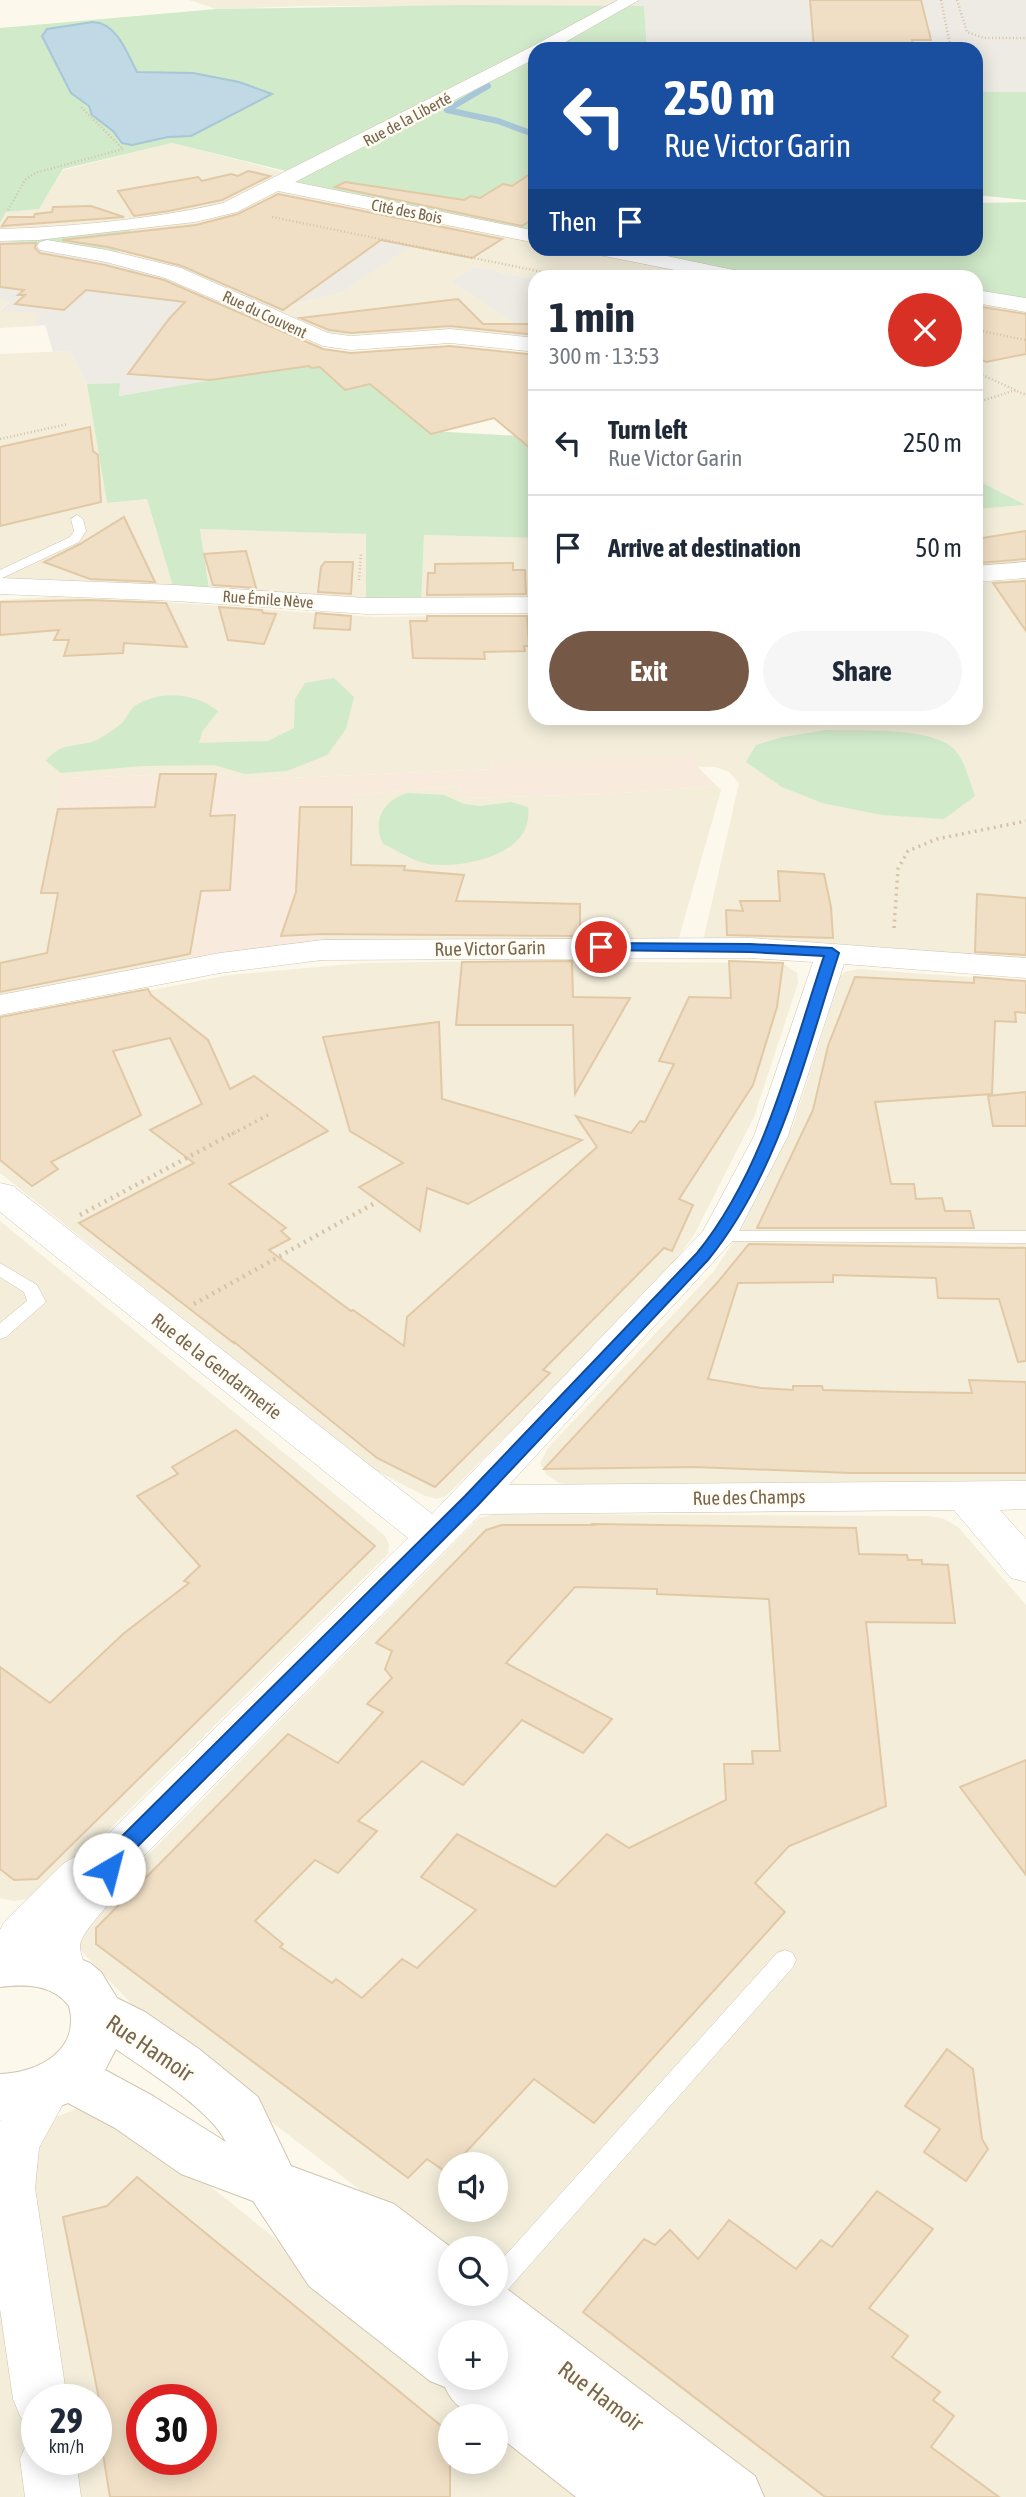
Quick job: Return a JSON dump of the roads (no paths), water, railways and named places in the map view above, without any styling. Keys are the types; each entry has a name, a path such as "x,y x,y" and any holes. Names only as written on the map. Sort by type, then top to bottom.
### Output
{"main road":[{"path":"7,1964 31,1963 63,1973 79,1984 96,2012 94,2036 87,2054 38,2087"},
{"name":"Rue Hamoir","path":"96,2012 127,2028 181,2066 239,2114 273,2185 328,2268 438,2353"},
{"name":"Rue Hamoir","path":"38,2087 134,2112 200,2157 375,2222 438,2270"},
{"name":"Rue Hamoir","path":"484,2306 734,2497"},
{"path":"485,2390 623,2497"}],"street":[{"path":"553,42 631,0"},
{"name":"Rue de la Liberté","path":"278,185 528,55"},
{"name":"Rue du Couvent","path":"0,238 195,216 230,208 278,185"},
{"name":"Cité des Bois","path":"278,185 528,235"},
{"name":"Rue du Couvent","path":"0,238 80,251 173,273 312,336 330,341 351,343 450,336 528,344"},
{"path":"633,256 704,270"},
{"path":"983,297 1026,305"},
{"path":"983,573 1026,570"},
{"name":"Rue Émile Nève","path":"0,586 175,593 366,606 528,606"},
{"name":"Rue Victor Garin","path":"0,1005 220,963 322,950 727,948 1026,968"},
{"path":"7,1964 21,1936 80,1877 121,1850 471,1500 718,1237 771,1136 832,953"},
{"name":"Rue de la Gendarmerie","path":"0,1194 434,1537"},
{"path":"964,1495 1026,1567"},
{"name":"Rue des Champs","path":"471,1500 1026,1495"},
{"path":"63,1973 56,1945 62,1926 97,1888 121,1850"},
{"path":"0,1915 22,1919 53,1905"},
{"path":"38,2087 14,2144 4,2181 38,2384"},
{"path":"50,2475 53,2497"}],"lane":[{"path":"0,575 75,539 80,531 77,519"},
{"path":"718,1237 1026,1237"},
{"path":"0,1269 31,1289 37,1302 0,1333"},
{"path":"508,2261 785,1960"},
{"name":"Rue Hamoir","path":"508,2367 673,2497"}],"water":[{"path":"93,22 115,33 137,72 193,73 239,82 272,94 191,136 168,137 132,145 122,143 113,131 92,115 89,106 71,93 42,36 47,29"}],"waterway":[{"path":"488,86 447,110 498,121 528,132"}]}
